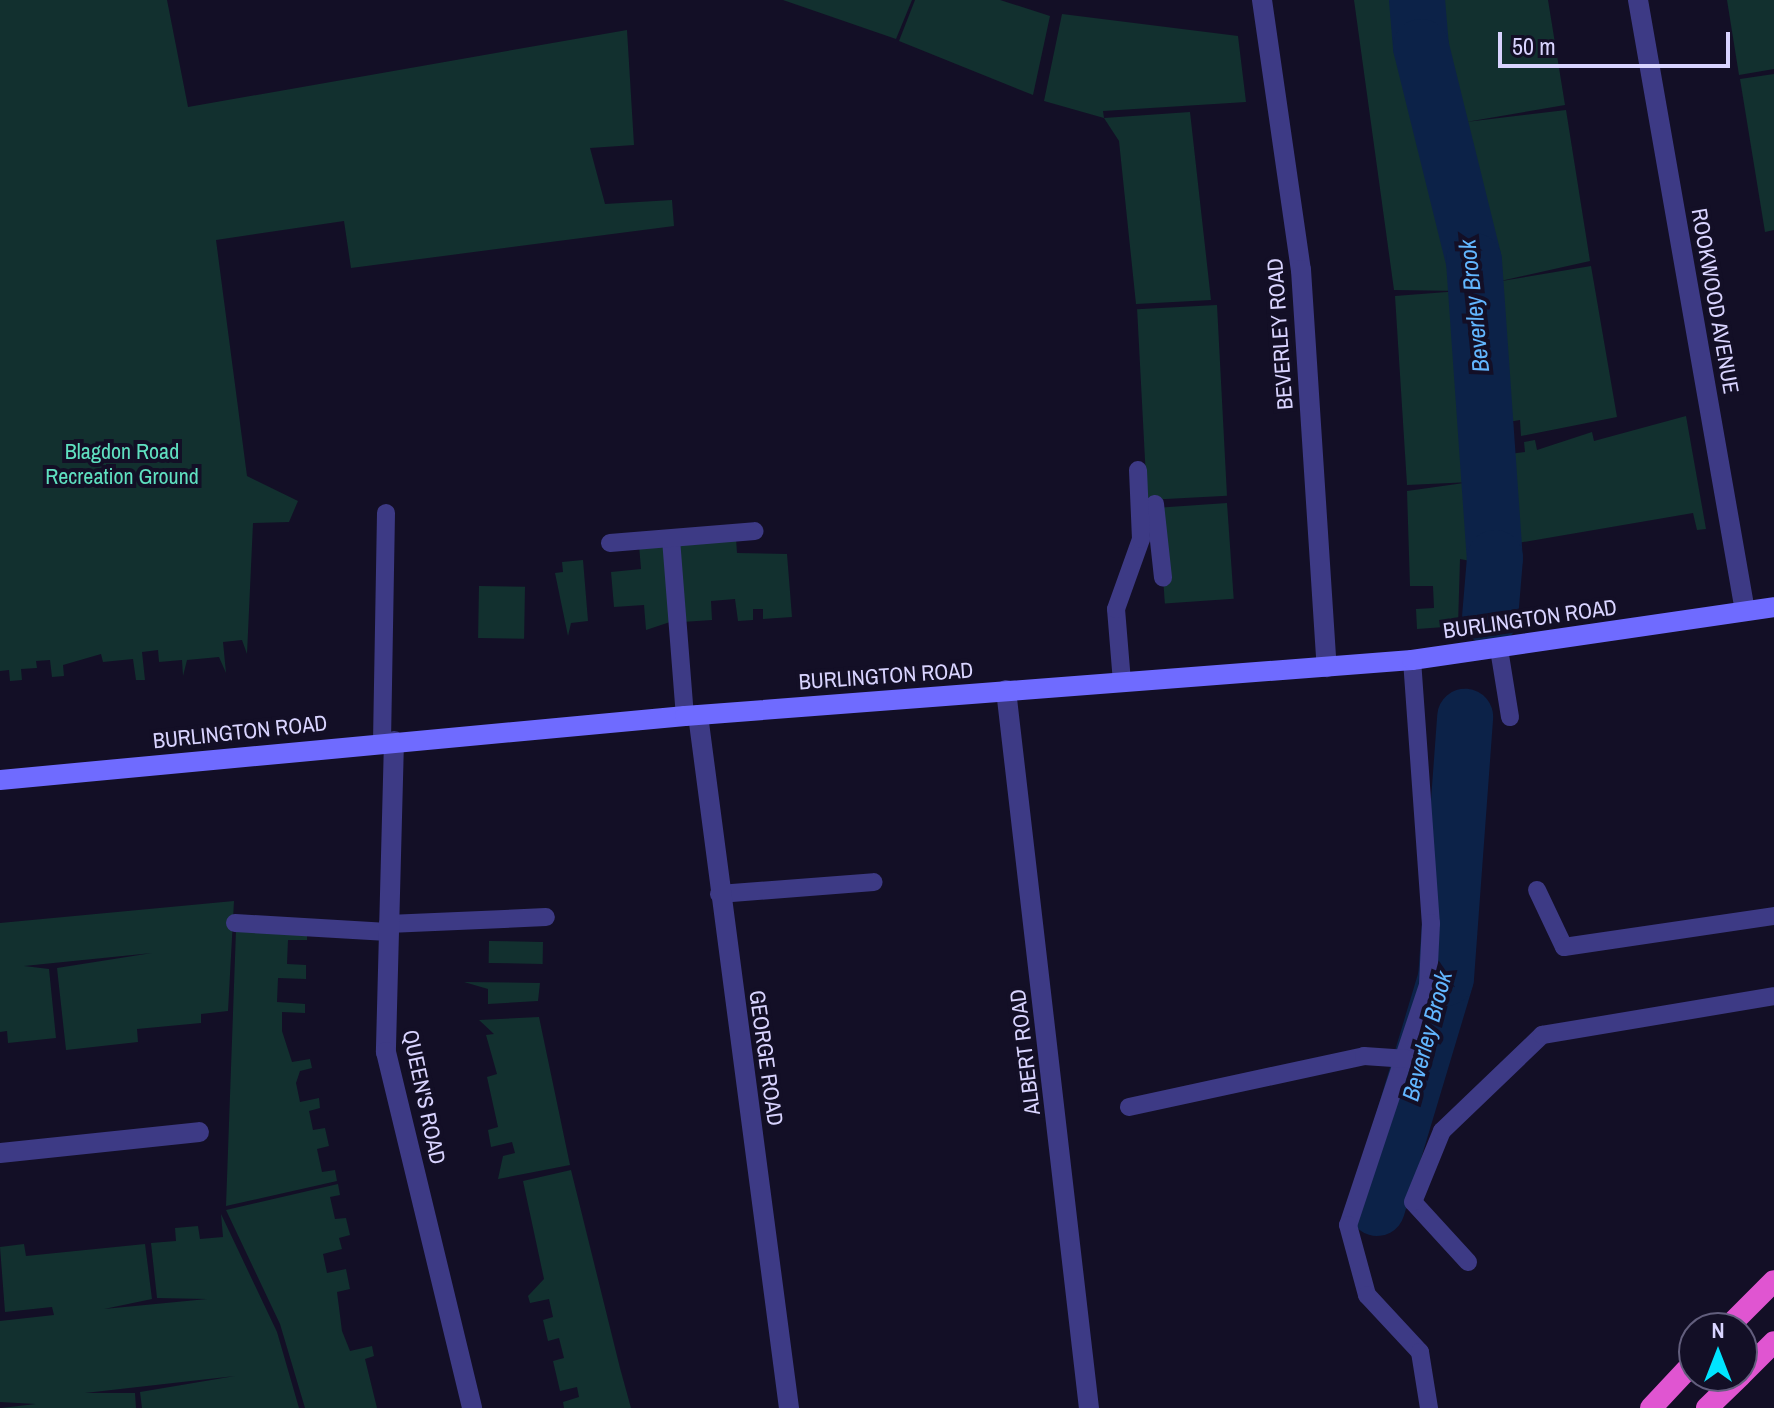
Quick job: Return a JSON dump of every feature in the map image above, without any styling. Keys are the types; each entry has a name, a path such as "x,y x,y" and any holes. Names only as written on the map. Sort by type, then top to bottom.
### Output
{"highway":[{"path":"1743,1312 1774,1281"},
{"path":"1758,1358 1774,1342"},
{"path":"1651,1408 1678,1379"},
{"path":"1707,1408 1723,1392"}],"main road":[{"name":"BURLINGTON ROAD","path":"0,780 692,715 1412,660 1774,607"}],"street":[{"name":"BEVERLEY ROAD","path":"1262,0 1301,270 1327,667"},
{"name":"ROOKWOOD AVENUE","path":"1638,0 1745,611"},
{"name":"ALBERT ROAD","path":"1006,690 1089,1408"},
{"name":"GEORGE ROAD","path":"692,715 789,1408"},
{"name":"QUEEN'S ROAD","path":"388,742 386,1052 472,1408"},
{"path":"0,1153 199,1132"}],"lane":[{"path":"1122,682 1116,609 1141,539 1138,470"},
{"path":"1155,504 1163,578"},
{"path":"386,513 388,742"},
{"path":"610,543 755,531"},
{"path":"671,539 692,715"},
{"path":"1499,649 1510,717"},
{"path":"1412,660 1431,923 1428,985 1408,1059 1348,1225 1367,1295 1420,1352 1429,1408"},
{"path":"719,894 874,882"},
{"path":"1537,890 1564,947 1774,916"},
{"path":"235,923 388,928 546,917"},
{"path":"1468,1262 1413,1202 1442,1131 1542,1035 1774,996"},
{"path":"1129,1107 1364,1056 1408,1059"}],"green space":[{"name":"Blagdon Road Recreation Ground","path":"0,0 167,0 188,107 627,30 634,145 590,148 605,204 672,200 674,226 351,268 344,221 216,240 247,476 298,501 289,522 253,523 247,654 242,640 223,642 226,673 219,657 187,660 183,676 182,660 159,662 158,650 142,652 145,680 136,680 133,659 103,662 101,654 63,665 64,676 52,677 50,660 36,661 37,668 21,669 22,680 10,681 9,670 0,671"},
{"path":"783,0 912,0 896,39"},
{"path":"915,0 1000,0 1050,16 1033,95 899,41"},
{"path":"1354,0 1548,0 1565,105 1466,122 1566,110 1590,261 1496,282 1591,266 1617,417 1521,436 1520,420 1508,422 1509,454 1525,452 1524,442 1535,440 1537,450 1592,432 1594,441 1686,416 1706,529 1697,530 1693,513 1506,545 1504,592 1491,565 1460,559 1458,626 1417,629 1416,609 1434,608 1433,586 1410,586 1407,491 1471,482 1407,485 1395,296 1460,291 1394,290"},
{"path":"1727,0 1774,0 1774,69 1739,75"},
{"path":"1062,14 1238,36 1246,102 1103,111 1104,118 1044,101"},
{"path":"1774,74 1774,230 1765,232 1740,79"},
{"path":"1190,112 1211,300 1136,304 1119,141 1104,118"},
{"path":"1217,305 1227,496 1147,500 1137,309"},
{"path":"1227,503 1234,599 1165,604 1158,508"},
{"path":"736,538 737,553 787,554 792,617 763,619 763,609 753,609 753,620 738,621 735,599 711,601 712,620 682,622 676,542"},
{"path":"666,543 673,621 646,630 644,605 614,607 611,572 641,569 639,545"},
{"path":"583,560 588,621 571,623 568,636 555,573 563,572 562,562"},
{"path":"479,586 525,587 524,639 478,638"},
{"path":"234,901 228,1011 201,1014 201,1023 137,1029 138,1042 66,1050 57,968 152,953 24,966 49,969 56,1038 8,1043 7,1031 0,1032 0,923"},
{"path":"236,930 307,932 307,940 288,940 287,964 306,965 306,979 278,978 277,1002 305,1004 305,1013 282,1012 282,1031 292,1062 310,1059 312,1068 300,1071 296,1083 300,1102 319,1098 320,1108 309,1111 313,1130 325,1128 329,1146 317,1149 322,1172 335,1170 337,1181 226,1206"},
{"path":"489,941 543,942 543,964 489,963"},
{"path":"464,982 540,983 538,1001 488,1004 488,989"},
{"path":"539,1017 570,1165 498,1179 503,1156 515,1153 512,1142 491,1147 488,1130 498,1127 487,1077 497,1074 486,1035 494,1034 479,1020"},
{"path":"571,1170 631,1408 564,1408 563,1402 579,1397 577,1387 560,1391 553,1361 564,1358 559,1338 548,1341 543,1320 553,1317 549,1299 530,1303 528,1296 544,1279 523,1181"},
{"path":"338,1184 340,1195 330,1197 335,1219 346,1218 350,1235 339,1238 342,1249 323,1254 327,1273 346,1269 350,1289 337,1292 342,1331 350,1351 372,1346 374,1356 365,1359 377,1408 305,1408 280,1324 226,1210"},
{"path":"221,1214 277,1332 299,1408 142,1408 140,1392 235,1376 85,1393 135,1393 136,1408 1,1408 36,1404 0,1402 0,1321 54,1315 52,1307 5,1312 0,1247 24,1244 26,1256 145,1244 152,1299 104,1309 207,1299 157,1298 151,1243 176,1241 175,1228 198,1226 200,1239 223,1237"}],"waterway":[{"name":"Beverley Brook","path":"1417,0 1421,47 1474,261 1495,558 1490,617"},
{"name":"Beverley Brook","path":"1377,1208 1446,978 1465,717"}]}
